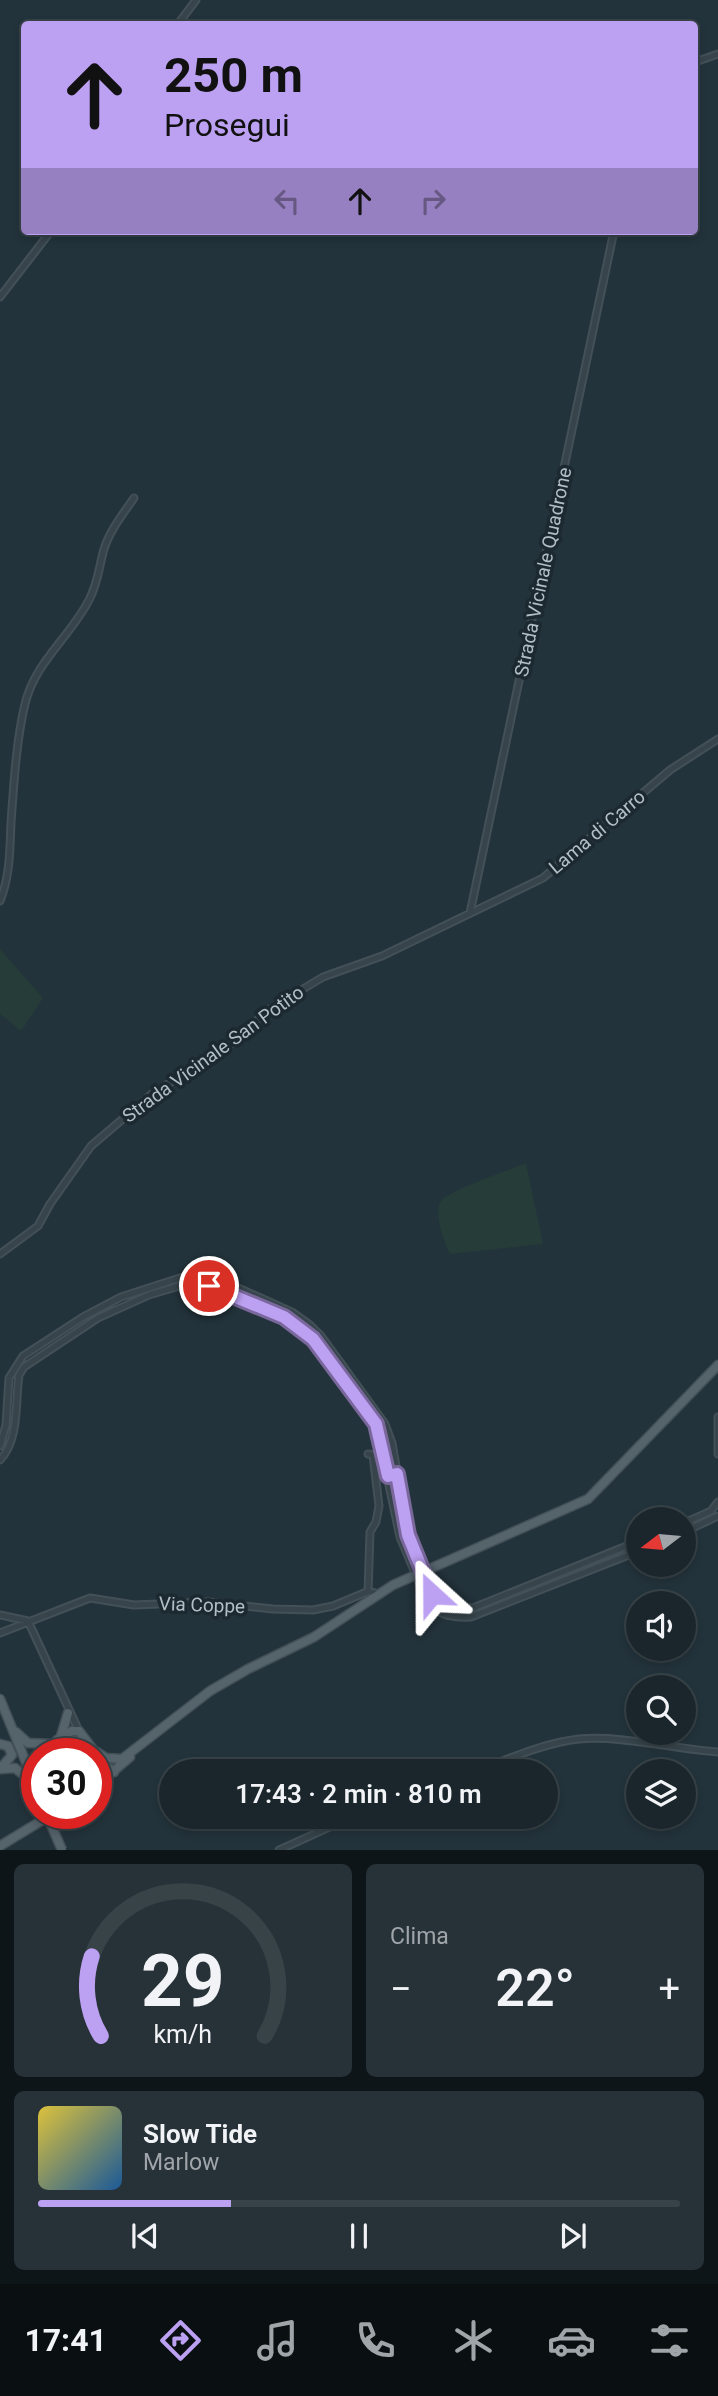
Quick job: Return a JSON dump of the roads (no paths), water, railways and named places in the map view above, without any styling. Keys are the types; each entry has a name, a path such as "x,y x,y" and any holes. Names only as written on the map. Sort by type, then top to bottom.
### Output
{"main road":[{"path":"112,1758 122,1759 210,1692 247,1669 314,1637 378,1594 419,1573 588,1499 718,1365"},
{"path":"0,1699 21,1751"},
{"path":"59,1738 68,1713"},
{"path":"7,1717 21,1738"},
{"path":"64,1738 79,1731 84,1738"},
{"path":"112,1770 114,1772 148,1740"},
{"path":"0,1744 8,1746 12,1755 0,1769"},
{"path":"0,1769 21,1771"},
{"path":"0,1846 28,1829"},
{"path":"53,1829 62,1850"}],"street":[{"path":"180,21 196,0"},
{"path":"698,61 718,54"},
{"path":"0,297 48,235"},
{"name":"Strada Vicinale Quadrone","path":"470,914 613,235"},
{"path":"0,901 4,891 16,764 29,688 51,651 88,604 98,581 109,536 134,498"},
{"name":"Lama di Carro","path":"470,914 543,878 670,770 718,739"},
{"name":"Strada Vicinale San Potito","path":"0,1254 38,1226 50,1203 91,1146 152,1094 233,1043 268,1010 323,977 382,956 470,914"},
{"path":"0,1447 6,1425 9,1378 13,1367 23,1356 121,1297 186,1276 204,1276 223,1281 301,1318 321,1336 385,1424 408,1535 428,1604 443,1615 471,1618 626,1555"},
{"path":"219,1289 223,1281"},
{"path":"0,1460 9,1448 14,1427 19,1375 24,1367 83,1326 125,1306 186,1284 197,1283 219,1289 291,1321 313,1339 344,1380 376,1424 400,1537 437,1602 446,1607 473,1608 626,1546"},
{"path":"121,1297 125,1306"},
{"path":"44,1342 48,1350"},
{"path":"344,1380 350,1375"},
{"path":"718,1417 718,1454"},
{"path":"6,1425 14,1427"},
{"path":"368,1454 373,1455 379,1497 376,1522 370,1532 368,1592 378,1594"},
{"path":"388,1476 397,1474"},
{"path":"696,1518 711,1511 718,1503"},
{"path":"696,1526 718,1516"},
{"path":"552,1576 555,1584"},
{"name":"Via Coppe","path":"0,1633 28,1620 53,1615 90,1598 134,1605 208,1602 313,1610 333,1606 368,1592"},
{"path":"443,1615 446,1607"},
{"path":"0,1615 28,1620 68,1713 79,1731"},
{"path":"508,1759 532,1750 577,1740 611,1739 680,1750 718,1752"},
{"path":"279,1850 325,1829"}],"waterway":[{"path":"23,1361 103,1312 186,1280 223,1284 271,1305 298,1321 319,1339 380,1423 384,1432 402,1530 418,1571"},
{"path":"0,1453 8,1437 14,1374"},
{"path":"696,1522 718,1510"},
{"path":"420,1576 428,1593 441,1608 467,1613 626,1551"}]}
